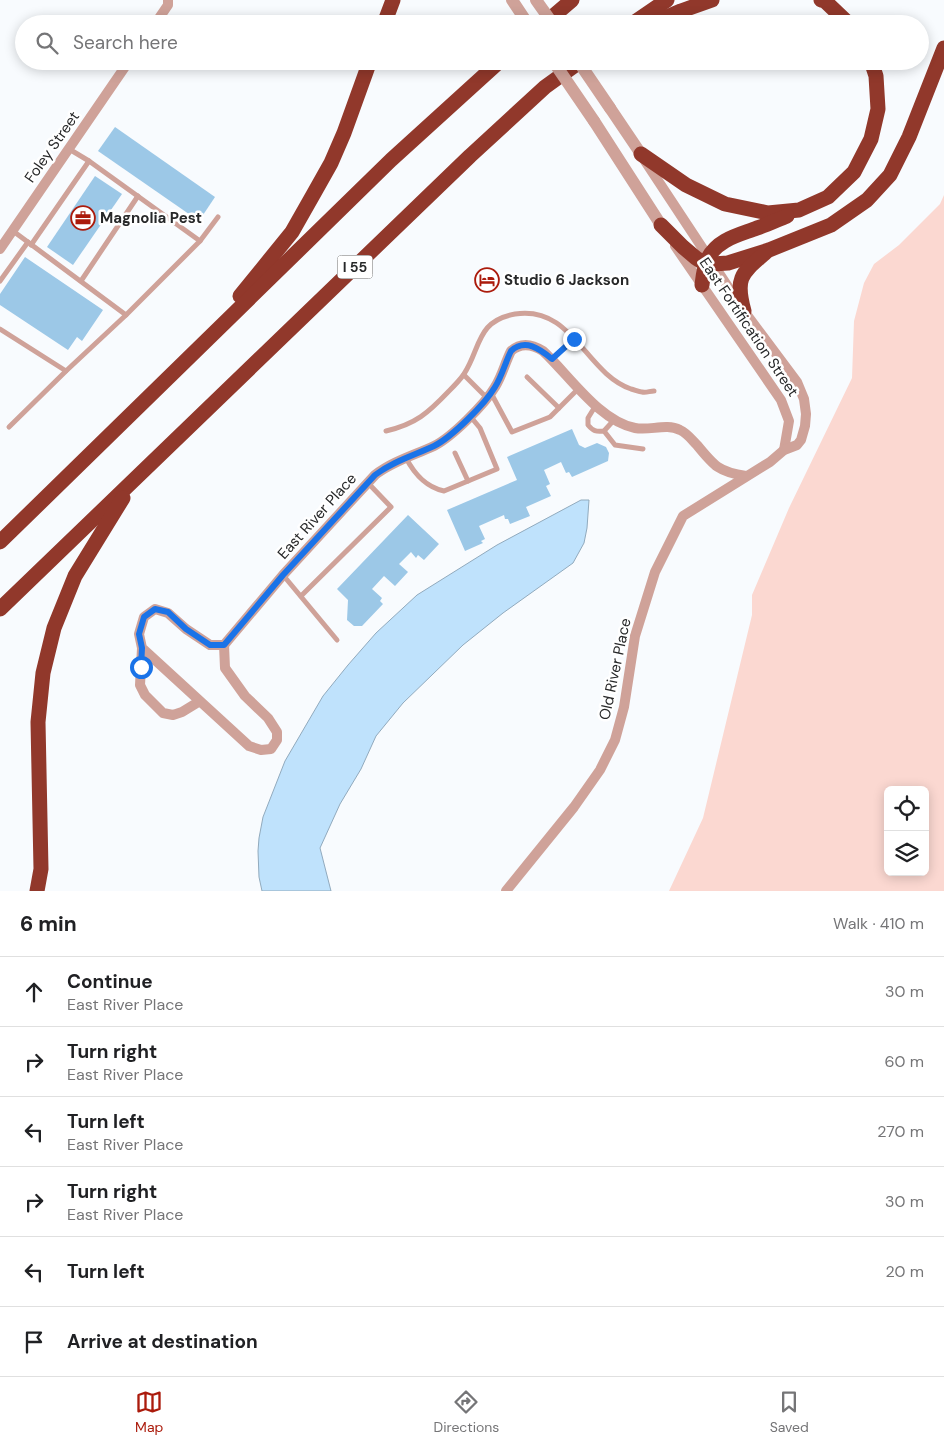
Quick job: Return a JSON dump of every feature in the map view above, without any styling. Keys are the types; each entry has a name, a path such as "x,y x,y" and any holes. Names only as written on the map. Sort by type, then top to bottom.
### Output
{"highway":[{"path":"387,15 393,0"},
{"path":"554,15 572,0"},
{"path":"646,15 668,0"},
{"path":"672,15 712,0"},
{"path":"821,0 825,1 840,15"},
{"path":"661,225 683,247 709,262 728,263 769,250 831,225 867,200 890,175 909,137 944,48"},
{"path":"191,355 292,232 314,196 331,162 344,133 367,70"},
{"path":"0,542 391,160 490,70"},
{"name":"I 55","path":"0,609 470,156 545,87 568,70"},
{"path":"702,285 709,262 719,244 733,236 757,228 828,197 854,172 872,139 878,109 874,70"},
{"path":"641,154 686,185 725,204 768,213 799,210"},
{"path":"744,311 739,295 741,279 746,270 769,250"},
{"path":"37,891 41,869 38,722 43,673 54,628 75,576 134,480"}],"street":[{"path":"161,15 168,5 168,0"},
{"path":"512,0 522,15"},
{"path":"536,0 547,15"},
{"name":"Foley Street","path":"0,249 123,70"},
{"name":"East Fortification Street","path":"559,70 661,225 781,400 789,421 784,450"},
{"name":"East Fortification Street","path":"586,70 709,262 798,382 804,399 805,426 801,440 797,445 784,450"},
{"name":"East River Place","path":"224,645 283,575 368,483 382,470 444,441 470,416 498,382 511,351 515,347 530,345 537,347 552,359 596,405 614,420 635,428 672,427 679,429 686,433 719,468 730,474 746,476"},
{"name":"Old River Place","path":"506,891 574,807 600,770 615,740 624,706 635,636 655,572 683,516 770,462 784,450"},
{"path":"142,648 200,701 249,746 261,750 271,749 277,740 277,732 268,718 245,696 225,668 224,645 210,645 186,629 168,612 155,609 144,617 139,634 142,648 140,685 144,695 163,713 173,715 200,701"}],"lane":[{"path":"69,149 90,161 200,241"},
{"path":"0,281 90,161"},
{"path":"81,281 138,196"},
{"path":"9,426 126,315 200,241 218,217"},
{"path":"12,231 126,315"},
{"path":"386,431 418,420 431,410 464,375 484,331 497,320 514,314 532,313 549,317 561,325 611,379 642,392 654,391"},
{"path":"0,329 66,370"},
{"path":"552,359 574,339"},
{"path":"464,375 489,395 512,432 550,417 579,388"},
{"path":"527,377 559,408"},
{"path":"596,405 588,418 588,425 597,432 604,431 614,420"},
{"path":"406,458 412,470 423,482 444,491 497,469 480,428 470,416"},
{"path":"604,431 615,445 643,449"},
{"path":"455,453 468,481"},
{"path":"301,596 391,507 368,483"},
{"path":"283,575 337,640"}],"shaded area":[{"path":"944,195 944,891 669,891 703,818 752,615 752,595 789,508 852,378 854,321 864,283 874,264 899,245 940,204"}],"water":[{"path":"581,500 589,500 587,528 584,543 573,563 503,613 463,645 403,703 376,736 361,769 340,804 320,848 331,891 262,891 259,877 258,851 263,817 285,761 323,696 348,665 376,633 417,595 497,545"}],"building":[{"path":"115,127 215,197 199,221 98,151"},
{"path":"95,176 122,194 73,265 47,247"},
{"path":"25,257 103,310 82,341 77,337 68,350 0,305 0,294"},
{"path":"572,429 579,445 585,448 597,443 606,447 609,453 608,461 572,477 569,472 566,473 561,462 544,470 550,484 546,486 551,496 526,507 530,516 510,524 504,515 479,526 485,539 481,541 483,543 465,551 447,510 517,480 507,457"},
{"path":"408,515 439,544 424,560 418,555 416,558 411,552 399,564 408,572 395,586 384,576 372,589 382,598 380,601 383,604 362,626 354,626 347,620 348,600 337,589"}],"place":[{"name":"Magnolia Pest","path":"83,218"},
{"name":"Studio 6 Jackson","path":"487,280"}],"route":[{"path":"141,667 142,648 139,634 144,617 155,609 168,612 186,629 210,645 224,645 283,575 375,475 390,465 435,446 451,435 487,398 495,387 511,351 515,347 522,345 537,347 552,359 574,339"}]}
